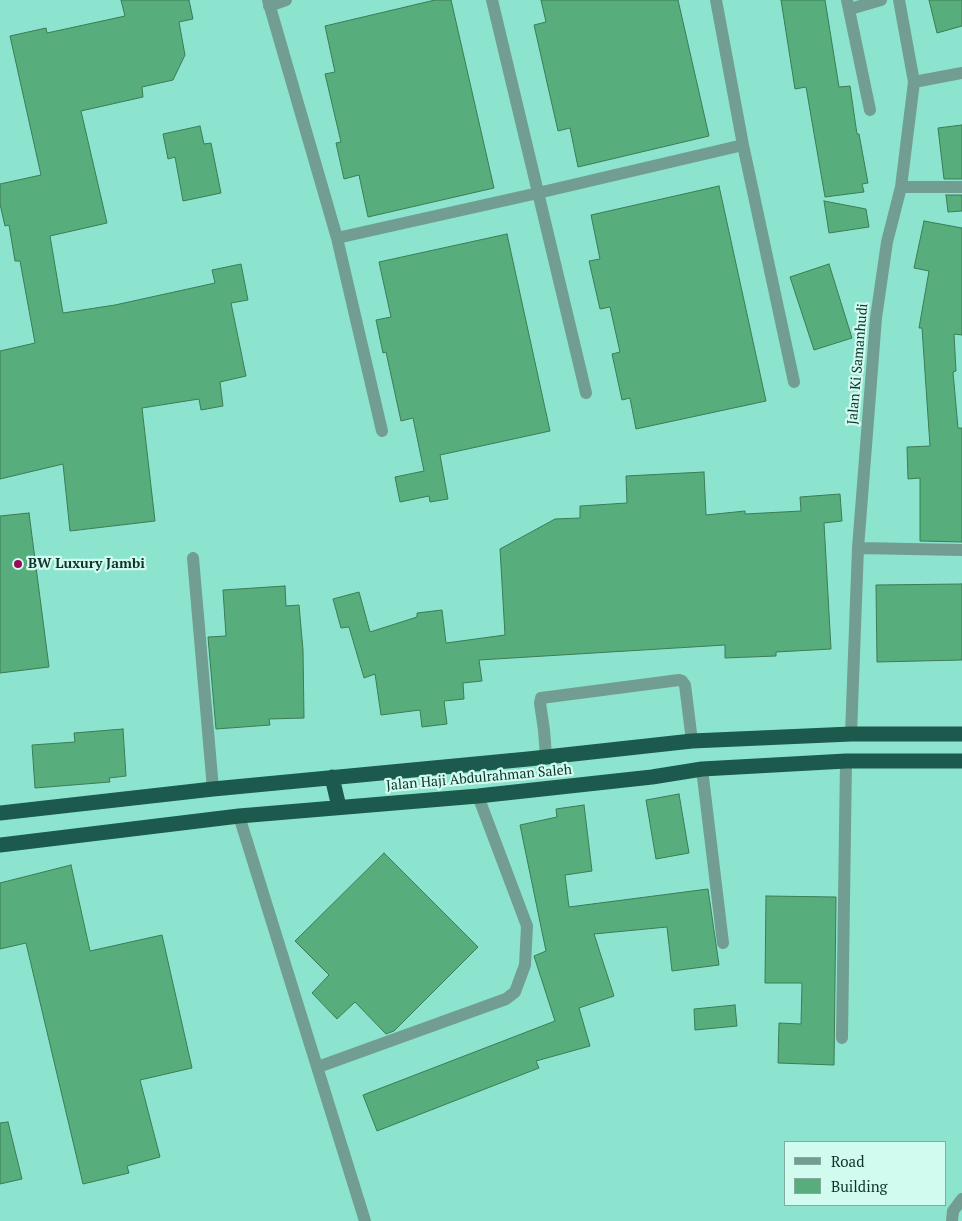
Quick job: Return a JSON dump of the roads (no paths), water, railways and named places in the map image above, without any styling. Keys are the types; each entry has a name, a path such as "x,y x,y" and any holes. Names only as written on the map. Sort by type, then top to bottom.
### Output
{"highway":[{"name":"Jalan Haji Abdulrahman Saleh","path":"0,813 213,789 692,741 851,734 962,734"},
{"name":"Jalan Haji Abdulrahman Saleh","path":"0,846 239,816 478,796 652,778 702,769 846,761 962,761"},
{"path":"332,777 339,807"}],"street":[{"path":"286,0 268,3 337,238 382,431"},
{"path":"492,0 586,392"},
{"path":"716,0 743,145 794,382"},
{"path":"870,110 849,5 881,0"},
{"name":"Jalan Ki Samanhudi","path":"851,734 858,548 876,318 887,242 901,187 914,82 898,0"},
{"path":"914,82 962,73"},
{"path":"337,238 538,194 743,145"},
{"path":"901,187 962,187"},
{"path":"858,548 962,550"},
{"path":"193,558 213,789"},
{"path":"546,756 540,703 541,698 544,696 679,680 684,682 685,685 692,741"},
{"path":"842,1038 846,761"},
{"path":"702,769 724,943"},
{"path":"318,1067 506,999 515,992 525,965 527,926 478,796"},
{"path":"239,816 365,1221"},
{"path":"952,1221 954,1211 962,1199"}],"place":[{"name":"BW Luxury Jambi","path":"18,564"}]}
